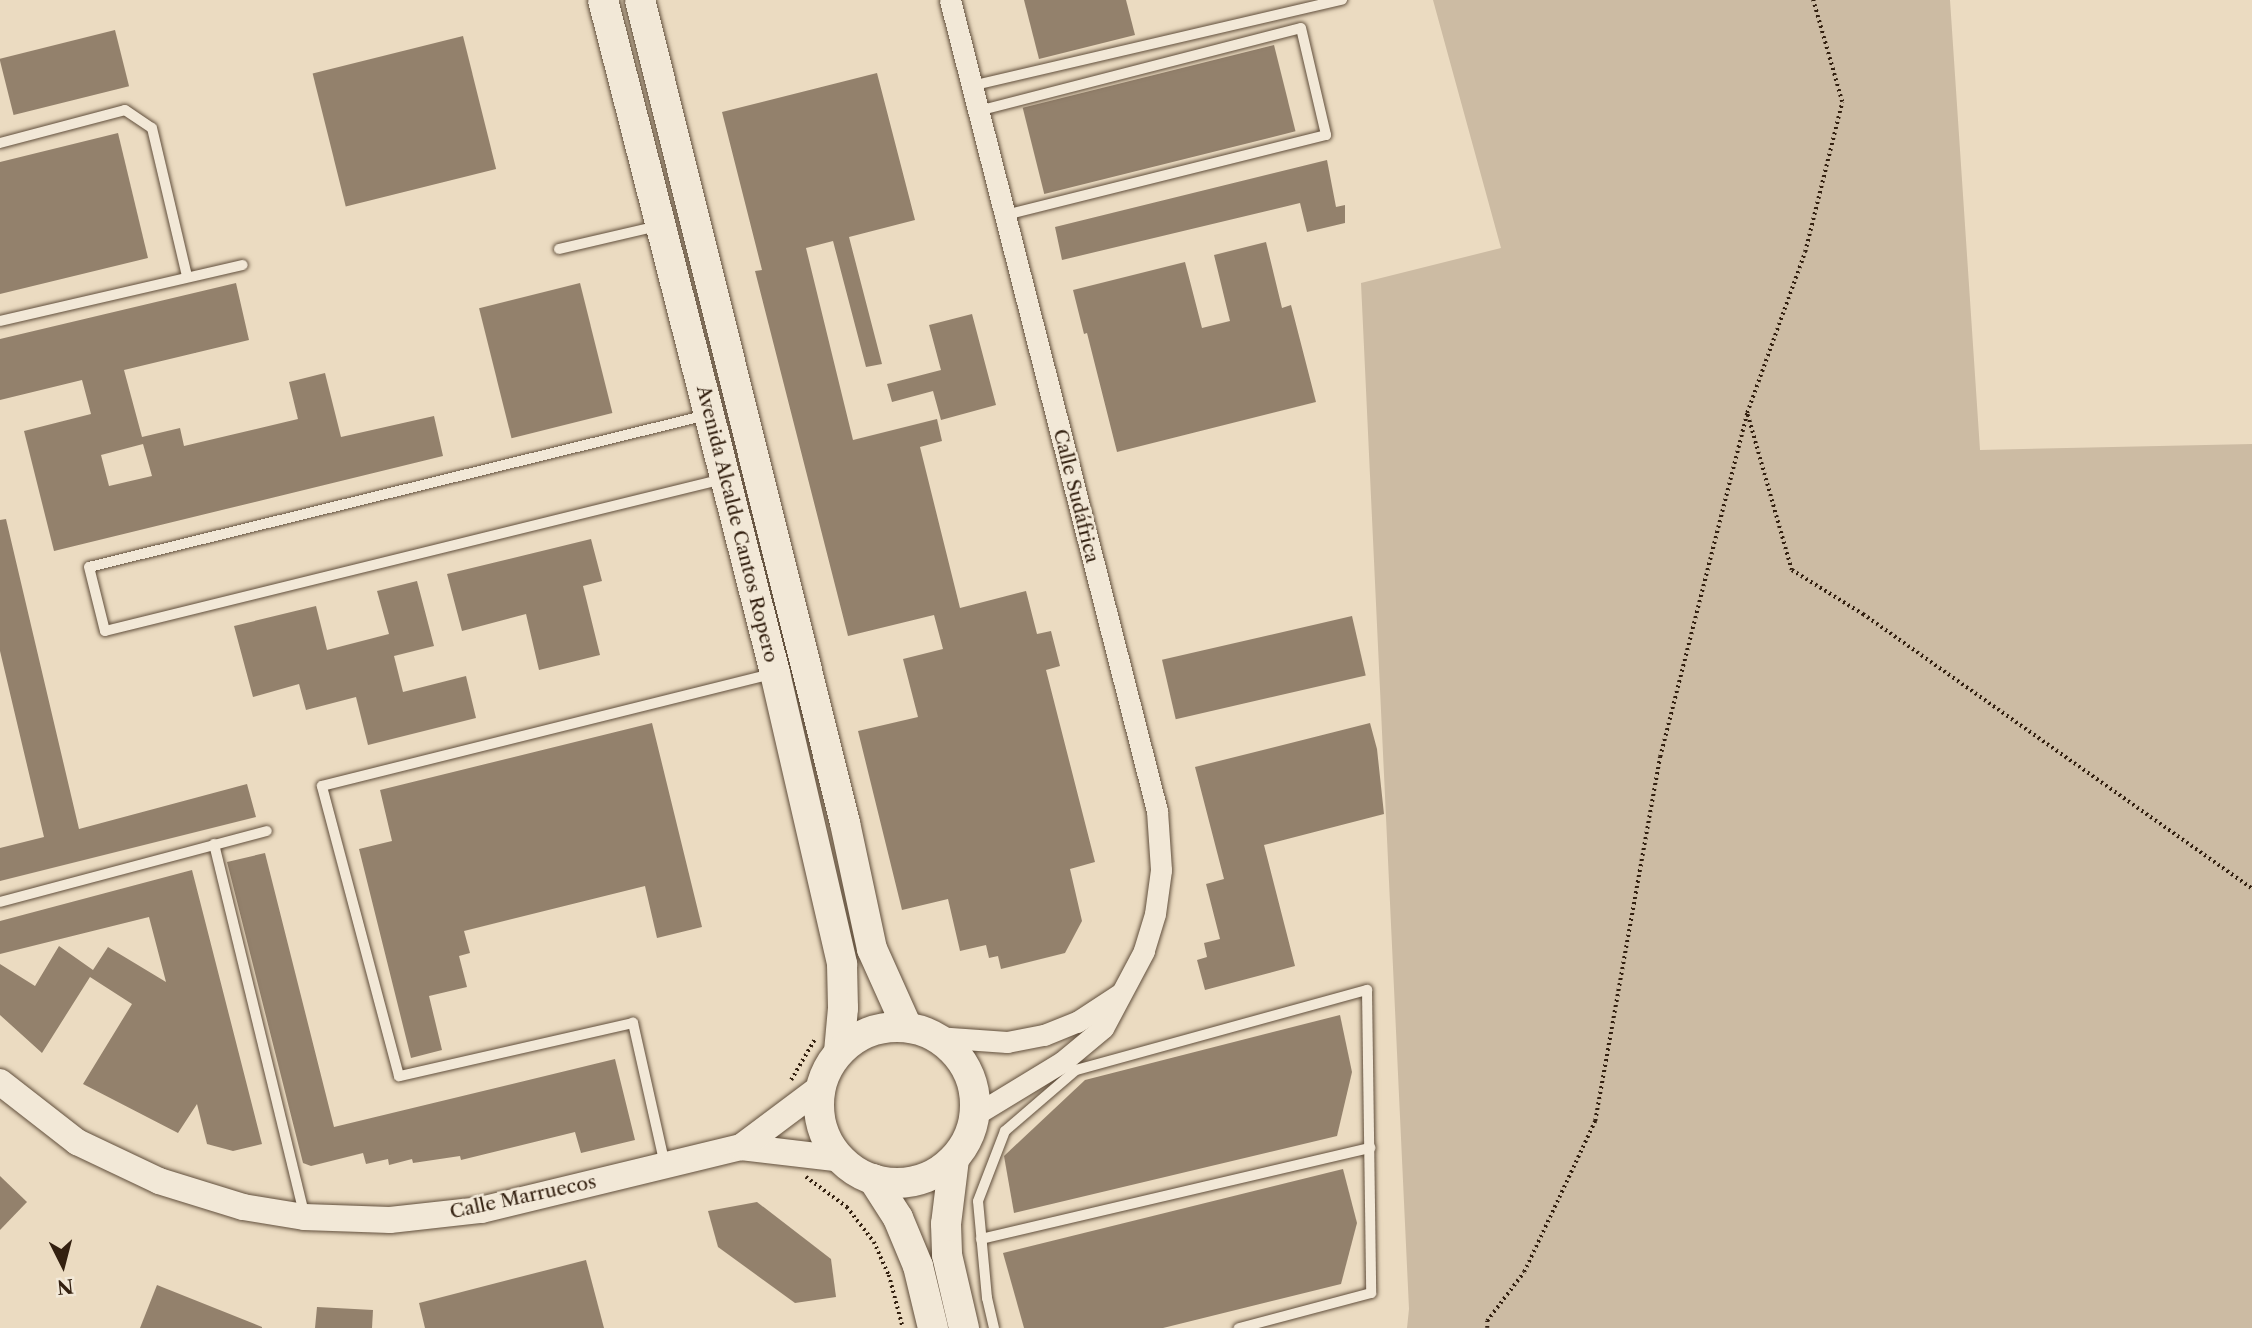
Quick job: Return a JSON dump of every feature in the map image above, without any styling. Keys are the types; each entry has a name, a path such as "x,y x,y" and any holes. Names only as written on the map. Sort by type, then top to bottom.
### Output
{"main road":[{"name":"Avenida Alcalde Cantos Ropero","path":"603,0 775,673 842,964 839,1052"},
{"name":"Avenida Alcalde Cantos Ropero","path":"640,0 841,809 872,950 906,1027"},
{"path":"906,1027 936,1037 954,1051 968,1070 975,1092 975,1115 968,1138 954,1159 937,1172 916,1181 894,1183 873,1179 856,1171 841,1159 826,1138 819,1114 820,1088 827,1069 839,1052 858,1036 881,1028 906,1027"},
{"path":"954,1159 946,1224 947,1255 964,1328"},
{"path":"873,1179 898,1219 913,1254 933,1328"}],"street":[{"name":"Calle Sudáfrica","path":"950,0 1157,811 1161,870 1155,914 1144,951 1103,1028 1062,1062 975,1115"},
{"name":"Calle Sudáfrica","path":"936,1037 1007,1042 1044,1035 1077,1022 1124,990"},
{"name":"Calle Marruecos","path":"0,1082 77,1142 159,1181 243,1207 304,1217 390,1220 481,1210 741,1147 841,1159"},
{"name":"Calle Marruecos","path":"741,1147 820,1088"}],"lane":[{"path":"971,86 1342,0"},
{"path":"978,111 1301,28 1326,135 1004,215"},
{"path":"0,142 125,110 152,128 187,276"},
{"path":"559,249 660,225"},
{"path":"0,321 243,265"},
{"path":"709,415 89,566 105,631 725,478"},
{"path":"665,1165 633,1023 398,1076 321,786 775,673"},
{"path":"0,902 267,831"},
{"path":"214,844 304,1217"},
{"path":"994,1328 987,1298 978,1201 1004,1131 1076,1070 1367,990 1371,1293 1239,1328"},
{"path":"981,1239 1370,1147"}],"path":[{"path":"1487,1328 1487,1321 1524,1272 1595,1121 1660,757 1747,413 1805,252 1842,102 1813,0"},
{"path":"1747,413 1792,570 1863,614 2252,888"}],"shaded area":[{"path":"1433,0 1950,0 1980,450 2252,444 2252,1328 1407,1328 1409,1309 1361,283 1501,248"}],"building":[{"path":"1024,0 1126,0 1135,35 1039,59"},
{"path":"115,30 129,86 14,115 0,59"},
{"path":"463,36 496,169 346,206 313,73"},
{"path":"1274,45 1296,131 1044,194 1023,108"},
{"path":"877,73 915,220 849,237 882,364 866,367 833,241 806,248 853,440 937,419 942,441 920,447 960,608 1026,591 1037,634 1051,631 1060,666 1046,670 1095,862 1070,869 1082,921 1065,953 1001,969 998,956 989,958 986,945 960,951 948,899 902,910 858,731 918,717 903,659 943,649 934,615 848,636 755,271 762,270 722,112"},
{"path":"118,133 148,258 0,294 0,162"},
{"path":"1327,160 1336,207 1345,205 1345,223 1307,232 1300,203 1062,260 1055,227"},
{"path":"1266,242 1282,308 1291,305 1316,402 1117,452 1087,333 1084,334 1073,290 1185,262 1202,328 1230,321 1214,255"},
{"path":"236,283 249,340 124,370 142,437 180,428 184,446 298,419 289,382 325,373 341,437 434,416 443,456 54,551 24,431 91,414 82,380 0,400 0,339","holes":["143,444 152,476 109,486 101,455"]},
{"path":"580,283 612,413 512,438 479,308"},
{"path":"972,314 996,405 941,420 933,391 892,402 887,384 941,370 929,325"},
{"path":"6,519 79,829 247,784 256,817 0,881 0,848 44,837 0,651 0,520"},
{"path":"591,539 602,581 583,586 600,655 539,670 526,614 462,631 447,574"},
{"path":"417,581 434,646 394,656 403,692 466,676 476,718 368,745 356,697 306,710 299,684 253,697 234,626 316,606 327,650 389,634 377,591"},
{"path":"1352,616 1366,675 1176,719 1162,660"},
{"path":"652,723 702,927 657,938 645,886 464,931 470,953 459,956 467,987 429,996 442,1050 411,1058 359,849 392,841 380,790"},
{"path":"1370,723 1377,749 1384,814 1264,845 1295,966 1205,990 1197,960 1207,957 1204,943 1220,939 1206,884 1224,879 1195,767"},
{"path":"265,853 334,1127 615,1059 635,1140 581,1153 575,1132 461,1160 460,1156 413,1163 412,1159 389,1165 388,1159 366,1164 363,1153 311,1166 303,1163 227,862"},
{"path":"192,870 262,1144 233,1151 207,1144 197,1104 178,1133 83,1084 132,1004 90,977 42,1053 0,1015 0,964 35,986 59,946 93,970 108,947 166,982 149,917 0,954 0,921"},
{"path":"1340,1015 1352,1072 1337,1136 1014,1213 1004,1156 1085,1080"},
{"path":"1343,1169 1357,1223 1341,1284 1163,1328 1024,1328 1003,1253"},
{"path":"0,1176 27,1202 0,1230"},
{"path":"757,1202 831,1259 836,1297 795,1303 718,1247 708,1211"},
{"path":"586,1260 604,1328 425,1328 419,1303"},
{"path":"157,1285 262,1327 262,1328 140,1328"},
{"path":"317,1307 373,1310 372,1328 315,1328"}]}
